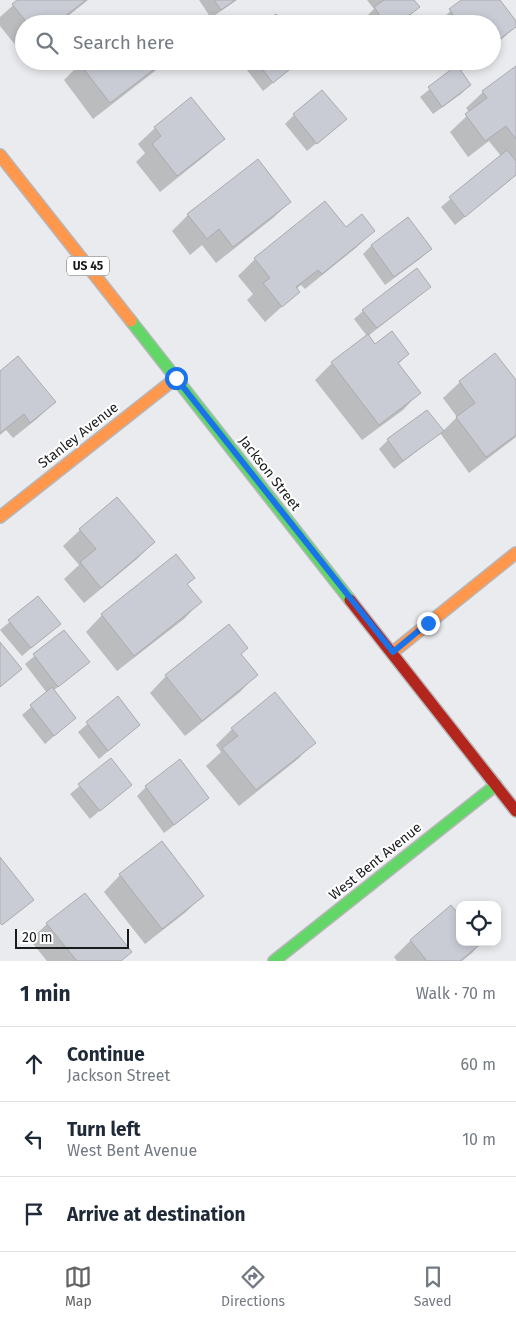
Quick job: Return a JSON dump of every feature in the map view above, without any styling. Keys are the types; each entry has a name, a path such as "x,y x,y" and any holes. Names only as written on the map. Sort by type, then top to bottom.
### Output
{"main road":[{"name":"Jackson Street","path":"0,155 393,652 516,811"},
{"name":"Stanley Avenue","path":"0,517 176,378"},
{"path":"393,652 516,553"},
{"name":"West Bent Avenue","path":"274,961 496,785"}],"building":[{"path":"17,0 86,0 67,15 21,15 12,4"},
{"path":"214,0 235,0 221,10"},
{"path":"384,0 414,0 420,7 410,15 380,15 374,7"},
{"path":"461,0 500,0 516,21 516,27 501,38 501,15 452,15 453,14 449,9"},
{"path":"516,66 516,139 506,126 485,141 465,114 487,98 482,91"},
{"path":"84,70 153,70 110,103"},
{"path":"263,70 289,70 273,83"},
{"path":"450,70 460,70 471,85 442,107 428,87"},
{"path":"322,90 347,119 317,144 293,114"},
{"path":"191,97 225,139 177,176 152,144 161,136 154,127"},
{"path":"507,150 516,161 516,175 465,217 449,197"},
{"path":"258,159 291,202 233,247 219,229 207,239 187,214"},
{"path":"325,201 346,227 362,214 375,231 322,274 318,270 296,287 300,292 282,307 263,283 270,278 254,258"},
{"path":"408,217 432,249 394,277 371,245"},
{"path":"417,268 431,287 377,328 362,310"},
{"path":"392,331 409,354 398,363 421,393 379,425 331,362 368,334 375,344"},
{"path":"495,353 516,380 516,435 486,457 456,417 475,403 459,381"},
{"path":"18,356 56,402 30,423 24,414 0,433 0,371"},
{"path":"427,410 444,431 403,461 387,439"},
{"path":"117,497 155,542 101,588 80,562 96,549 79,529"},
{"path":"176,554 195,578 187,584 202,602 134,656 101,614"},
{"path":"38,596 61,624 31,648 8,620"},
{"path":"229,624 248,648 241,654 258,675 202,721 165,675"},
{"path":"64,630 90,662 58,687 33,654"},
{"path":"0,642 22,669 0,687"},
{"path":"52,687 76,718 54,736 30,705"},
{"path":"275,692 316,743 256,790 222,748 238,736 231,728"},
{"path":"118,696 140,725 108,751 86,722"},
{"path":"111,758 132,785 100,811 78,784"},
{"path":"180,759 209,798 174,825 145,786"},
{"path":"162,841 204,896 162,929 119,874"},
{"path":"0,857 34,900 2,925 0,923"},
{"path":"85,893 132,952 121,961 77,961 46,923"},
{"path":"451,905 456,911 456,946 478,946 460,961 427,961 410,940"}],"traffic: fast":[{"path":"131,321 350,600"},
{"path":"274,961 496,785"}],"traffic: slow":[{"path":"0,155 131,321"},
{"path":"0,517 176,378"},
{"path":"393,652 516,553"}],"traffic: jam":[{"path":"350,600 516,811"}],"route":[{"path":"176,378 393,652 428,623"}]}
